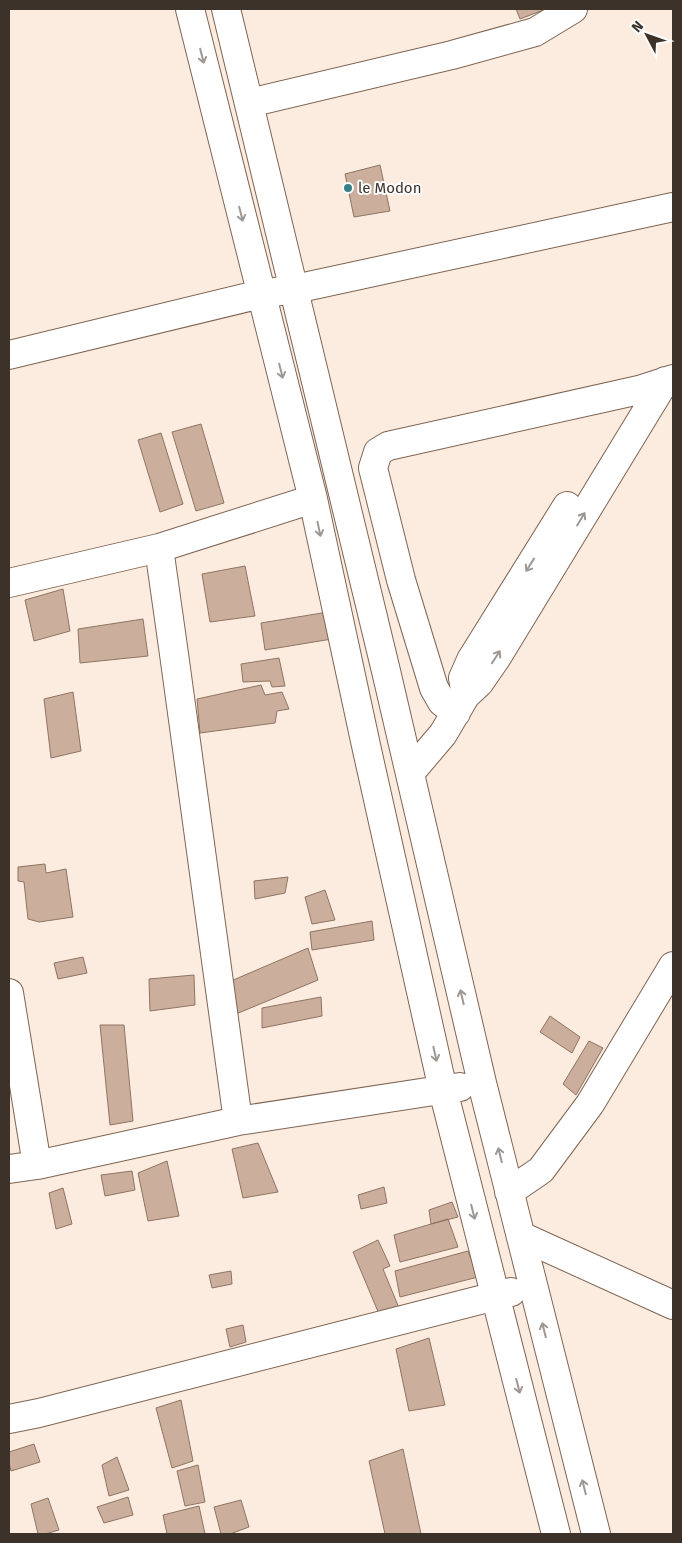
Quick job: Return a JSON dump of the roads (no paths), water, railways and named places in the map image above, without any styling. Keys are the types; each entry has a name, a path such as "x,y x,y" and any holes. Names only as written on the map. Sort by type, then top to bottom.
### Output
{"street":[{"path":"190,9 313,499 443,1090 556,1534"},
{"path":"226,9 295,288 482,1083 596,1534"},
{"path":"249,102 452,55 535,32 573,9"},
{"path":"9,355 261,294 673,207"},
{"path":"410,773 443,734 461,704 479,683 497,656 669,380"},
{"path":"461,704 442,702 434,688 401,580 373,468 378,452 388,446 639,390 669,380"},
{"path":"461,704 463,678 471,660 639,390"},
{"path":"9,583 158,548 313,499"},
{"path":"158,548 176,664 238,1121"},
{"path":"367,750 402,740"},
{"path":"509,1192 541,1170 590,1104 673,966"},
{"path":"9,993 36,1165"},
{"path":"9,1169 36,1165 238,1121 482,1083"},
{"path":"520,1236 673,1305"},
{"path":"9,1419 39,1413 533,1286"}],"place":[{"name":"le Modon","path":"348,188"}]}
